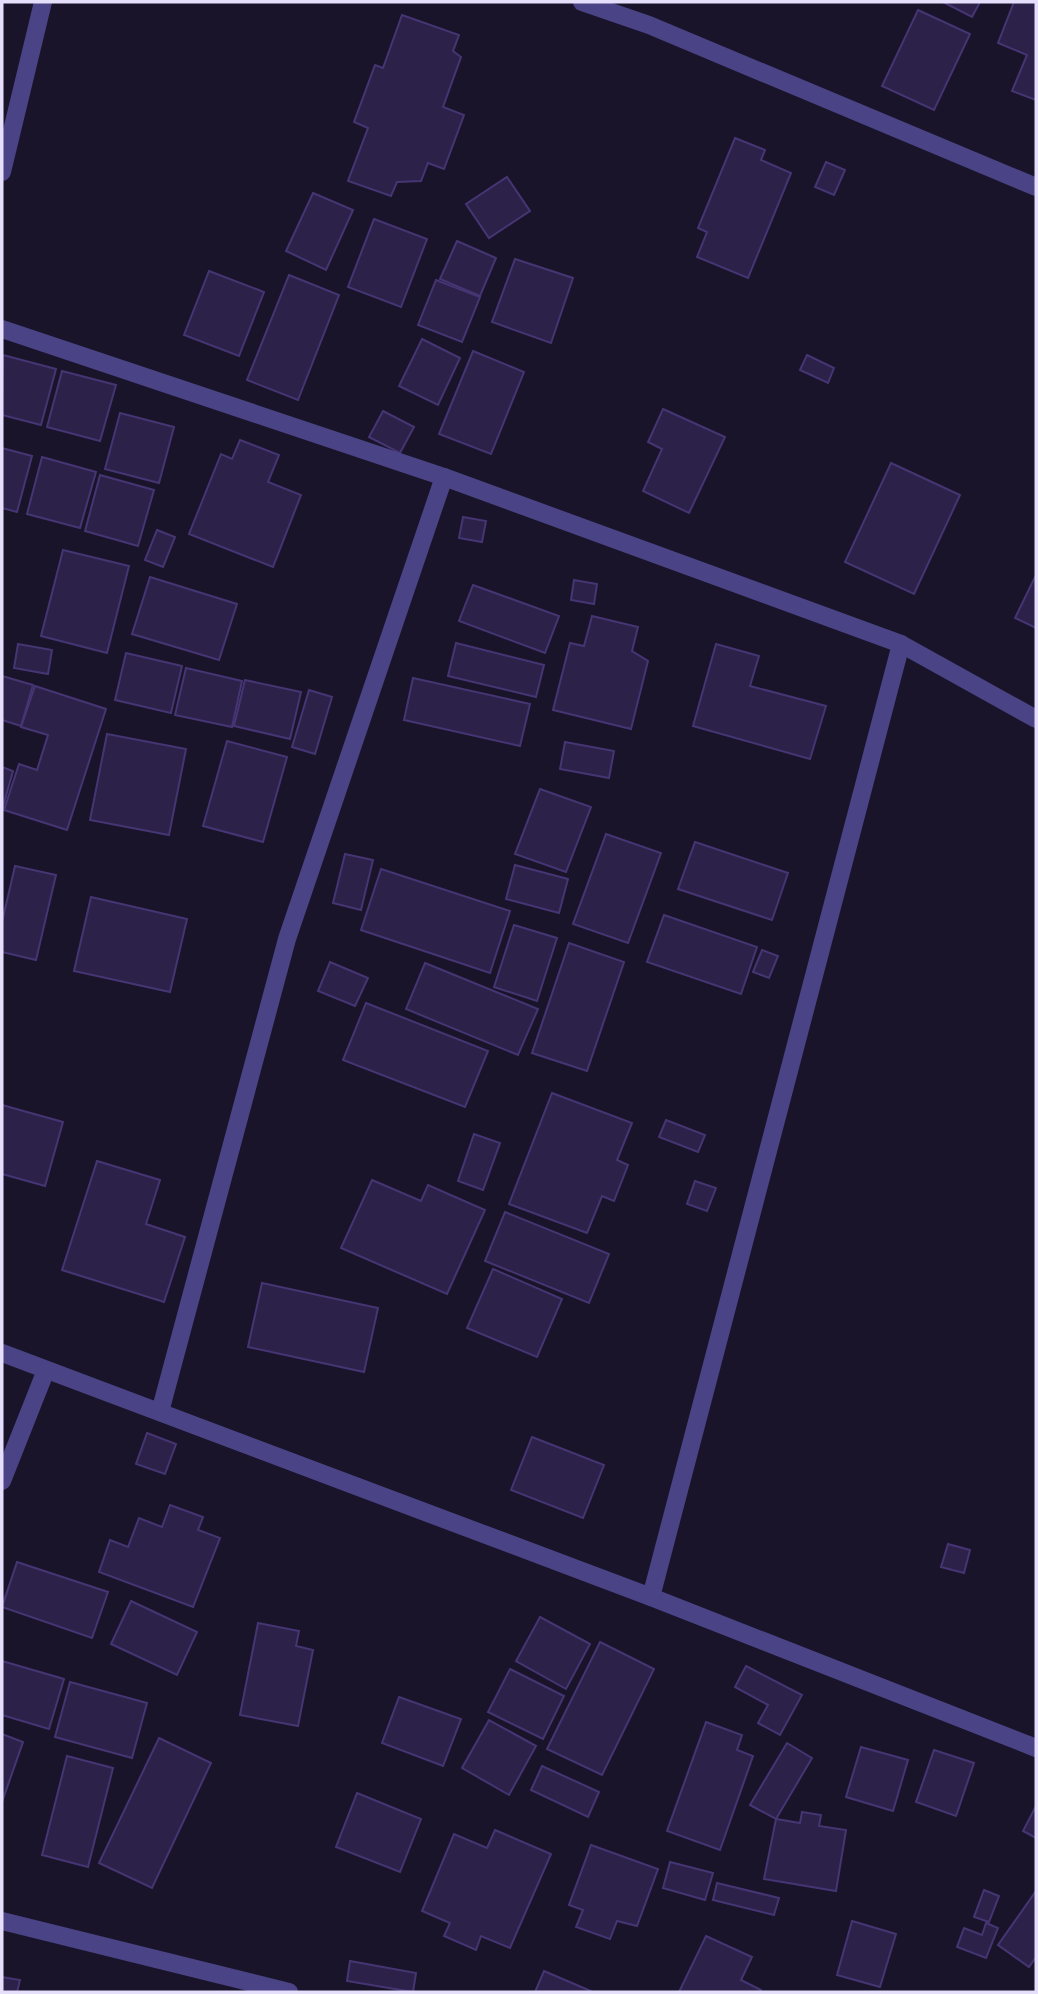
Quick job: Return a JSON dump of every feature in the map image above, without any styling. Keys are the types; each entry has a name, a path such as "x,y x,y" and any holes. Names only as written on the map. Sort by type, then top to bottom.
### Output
{"street":[{"path":"2,172 43,2"},
{"path":"582,2 649,25 1036,187"},
{"path":"2,329 444,477 901,644 1036,719"},
{"path":"160,1412 287,939 444,477"},
{"path":"651,1597 901,644"},
{"path":"2,1353 651,1597 1036,1748"},
{"path":"2,1481 47,1370"},
{"path":"2,1921 289,1992"}],"building":[{"path":"943,2 980,2 972,17"},
{"path":"1014,2 1036,2 1036,100 1012,91 1027,55 998,43"},
{"path":"918,10 970,34 934,110 882,86"},
{"path":"402,15 459,35 453,51 461,57 443,107 464,115 444,169 428,163 421,181 397,182 391,196 348,181 368,128 354,122 375,65 383,68"},
{"path":"735,138 765,150 761,160 791,173 748,278 697,257 707,232 698,228"},
{"path":"826,162 845,170 834,195 815,187"},
{"path":"507,177 530,211 489,238 466,204"},
{"path":"313,193 353,210 326,270 286,251"},
{"path":"374,219 427,239 401,307 348,287"},
{"path":"457,241 496,258 480,296 440,279"},
{"path":"515,259 573,278 551,343 492,322"},
{"path":"209,271 264,292 239,356 184,335"},
{"path":"289,275 339,295 298,400 247,380"},
{"path":"436,280 480,297 462,342 418,325"},
{"path":"422,339 460,358 438,405 399,386"},
{"path":"473,351 524,372 491,454 439,434"},
{"path":"3,355 56,369 41,425 2,415"},
{"path":"807,355 834,368 828,383 800,370"},
{"path":"62,371 116,385 100,441 47,427"},
{"path":"663,409 725,437 689,513 643,491 662,449 648,442"},
{"path":"383,411 414,427 400,453 369,437"},
{"path":"120,413 174,427 159,483 105,469"},
{"path":"240,440 279,455 268,482 301,495 273,567 189,534 221,454 232,459"},
{"path":"2,448 32,456 17,512 2,508"},
{"path":"42,457 96,472 80,528 27,514"},
{"path":"891,463 960,495 914,594 845,562"},
{"path":"100,475 154,490 138,546 85,531"},
{"path":"463,517 486,521 482,542 459,538"},
{"path":"157,530 175,537 163,567 145,560"},
{"path":"63,550 129,566 107,653 41,636"},
{"path":"1036,575 1036,628 1015,618"},
{"path":"150,577 237,604 219,660 132,634"},
{"path":"574,580 597,584 594,604 571,600"},
{"path":"473,585 559,616 545,653 459,621"},
{"path":"592,616 638,627 632,651 648,661 631,729 553,710 570,643 584,646"},
{"path":"456,643 544,665 536,697 448,676"},
{"path":"18,644 52,650 48,674 14,668"},
{"path":"716,644 759,656 750,686 826,706 810,759 693,726"},
{"path":"126,653 182,666 171,713 115,700"},
{"path":"186,668 242,681 232,727 175,715"},
{"path":"2,676 33,685 21,726 2,720"},
{"path":"413,678 530,704 520,746 404,720"},
{"path":"245,680 301,692 290,739 234,726"},
{"path":"35,686 106,709 67,830 4,810 19,764 37,770 48,735 21,727"},
{"path":"309,690 332,697 315,754 292,747"},
{"path":"107,734 186,749 169,835 90,820"},
{"path":"227,741 287,757 263,842 203,826"},
{"path":"565,742 614,751 609,778 560,769"},
{"path":"2,767 13,771 2,810"},
{"path":"540,789 591,807 566,872 515,854"},
{"path":"606,834 661,853 628,943 573,924"},
{"path":"695,842 788,873 772,920 678,889"},
{"path":"345,854 373,860 361,910 333,903"},
{"path":"515,865 568,879 559,913 506,899"},
{"path":"15,866 56,875 36,960 2,952 2,922"},
{"path":"381,869 510,911 490,973 361,930"},
{"path":"91,897 187,919 170,992 74,971"},
{"path":"664,915 757,947 741,994 647,962"},
{"path":"514,925 557,938 537,1001 494,987"},
{"path":"569,943 624,962 587,1071 532,1053"},
{"path":"762,950 778,956 769,978 753,972"},
{"path":"330,962 368,978 355,1006 318,991"},
{"path":"425,963 538,1009 518,1055 406,1009"},
{"path":"366,1003 488,1051 465,1107 343,1060"},
{"path":"552,1093 632,1123 617,1160 628,1165 614,1201 602,1196 587,1233 509,1204"},
{"path":"2,1105 63,1122 45,1186 2,1174"},
{"path":"666,1120 705,1135 698,1152 659,1137"},
{"path":"474,1134 500,1143 483,1190 458,1181"},
{"path":"97,1161 160,1180 146,1224 185,1237 164,1302 62,1270"},
{"path":"372,1180 421,1201 428,1185 485,1210 447,1294 341,1248"},
{"path":"695,1181 716,1188 707,1211 687,1204"},
{"path":"505,1212 609,1254 589,1303 485,1261"},
{"path":"493,1269 562,1299 537,1357 467,1328"},
{"path":"262,1283 378,1308 364,1372 248,1347"},
{"path":"147,1433 176,1444 165,1474 136,1464"},
{"path":"532,1437 604,1465 583,1518 511,1490"},
{"path":"170,1505 203,1517 198,1530 220,1538 193,1607 99,1572 110,1540 128,1547 139,1518 162,1527"},
{"path":"948,1544 970,1550 964,1573 941,1567"},
{"path":"17,1562 108,1592 92,1638 2,1607"},
{"path":"131,1601 197,1632 177,1675 111,1644"},
{"path":"540,1617 590,1644 566,1689 516,1661"},
{"path":"258,1623 299,1631 296,1646 313,1650 298,1726 240,1715"},
{"path":"600,1642 654,1669 602,1775 547,1749"},
{"path":"2,1661 64,1679 49,1729 2,1715"},
{"path":"746,1666 802,1695 780,1735 758,1723 768,1705 735,1687"},
{"path":"510,1669 564,1696 543,1739 488,1712"},
{"path":"70,1682 147,1703 132,1758 55,1737"},
{"path":"399,1697 461,1719 443,1766 382,1743"},
{"path":"489,1720 536,1746 509,1795 462,1768"},
{"path":"706,1722 742,1735 737,1750 753,1756 720,1850 667,1831"},
{"path":"2,1734 23,1742 2,1802"},
{"path":"159,1738 211,1763 152,1888 99,1863"},
{"path":"787,1743 812,1758 776,1819 750,1805"},
{"path":"861,1747 908,1760 893,1811 846,1797"},
{"path":"934,1750 974,1763 956,1816 916,1802"},
{"path":"67,1756 113,1768 88,1867 42,1855"},
{"path":"542,1766 599,1792 588,1817 531,1790"},
{"path":"357,1793 421,1819 400,1872 336,1847"},
{"path":"1036,1806 1036,1838 1023,1831"},
{"path":"802,1812 821,1815 819,1826 846,1830 836,1891 764,1879 776,1819 800,1823"},
{"path":"495,1830 551,1854 510,1948 481,1936 476,1950 444,1936 450,1923 422,1911 454,1834 487,1848"},
{"path":"591,1845 658,1869 637,1926 617,1921 610,1939 576,1927 583,1910 569,1905"},
{"path":"670,1862 713,1873 705,1900 663,1888"},
{"path":"717,1883 779,1898 774,1915 713,1900"},
{"path":"984,1890 999,1896 989,1922 974,1917"},
{"path":"1036,1891 1036,1957 1029,1967 998,1945"},
{"path":"852,1921 896,1934 880,1987 837,1975"},
{"path":"986,1923 998,1928 986,1958 957,1947 964,1928 982,1935"},
{"path":"706,1936 752,1957 741,1980 761,1990 760,1992 679,1992"},
{"path":"350,1961 416,1973 413,1992 347,1981"},
{"path":"544,1971 593,1992 535,1992"},
{"path":"2,1977 20,1980 17,1992 2,1992"}]}
